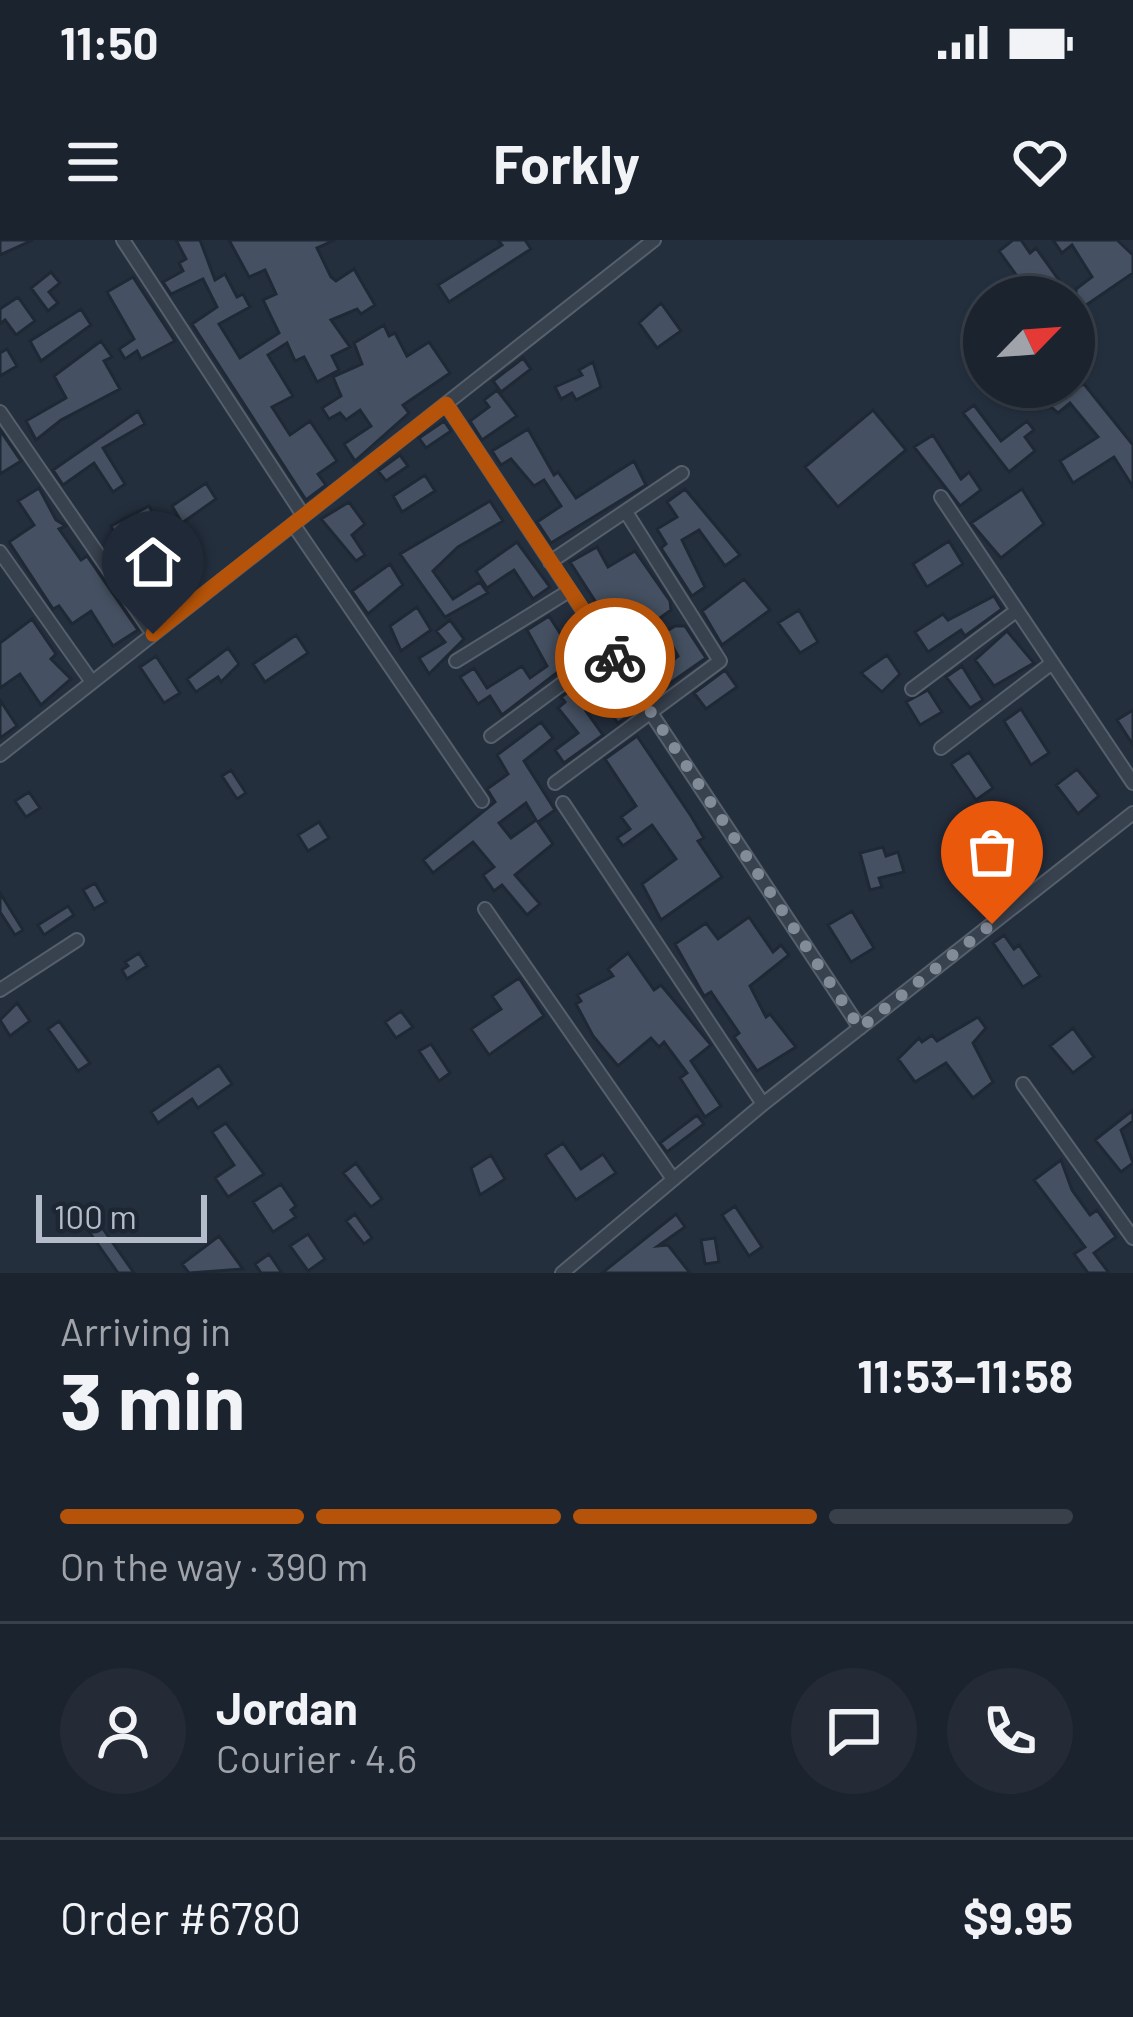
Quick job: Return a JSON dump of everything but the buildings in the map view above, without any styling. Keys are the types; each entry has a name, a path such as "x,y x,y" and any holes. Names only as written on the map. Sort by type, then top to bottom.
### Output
{"street":[{"path":"123,240 482,801"},
{"path":"1,751 654,240"},
{"path":"446,404 860,1028"},
{"path":"0,412 153,634"},
{"path":"550,562 682,473"},
{"path":"941,497 1133,783"},
{"path":"555,783 720,661 626,512"},
{"path":"0,552 92,682"},
{"path":"455,661 569,591"},
{"path":"912,689 1016,610"},
{"path":"491,736 609,649"},
{"path":"941,748 1052,663"},
{"path":"563,803 763,1104"},
{"path":"562,1273 763,1104 1133,813"},
{"path":"485,909 673,1179"},
{"path":"0,990 77,940"},
{"path":"1023,1084 1133,1238"}],"way so far":[{"path":"615,658 860,1028 992,924"}],"route":[{"path":"153,634 446,404 615,658"}]}
